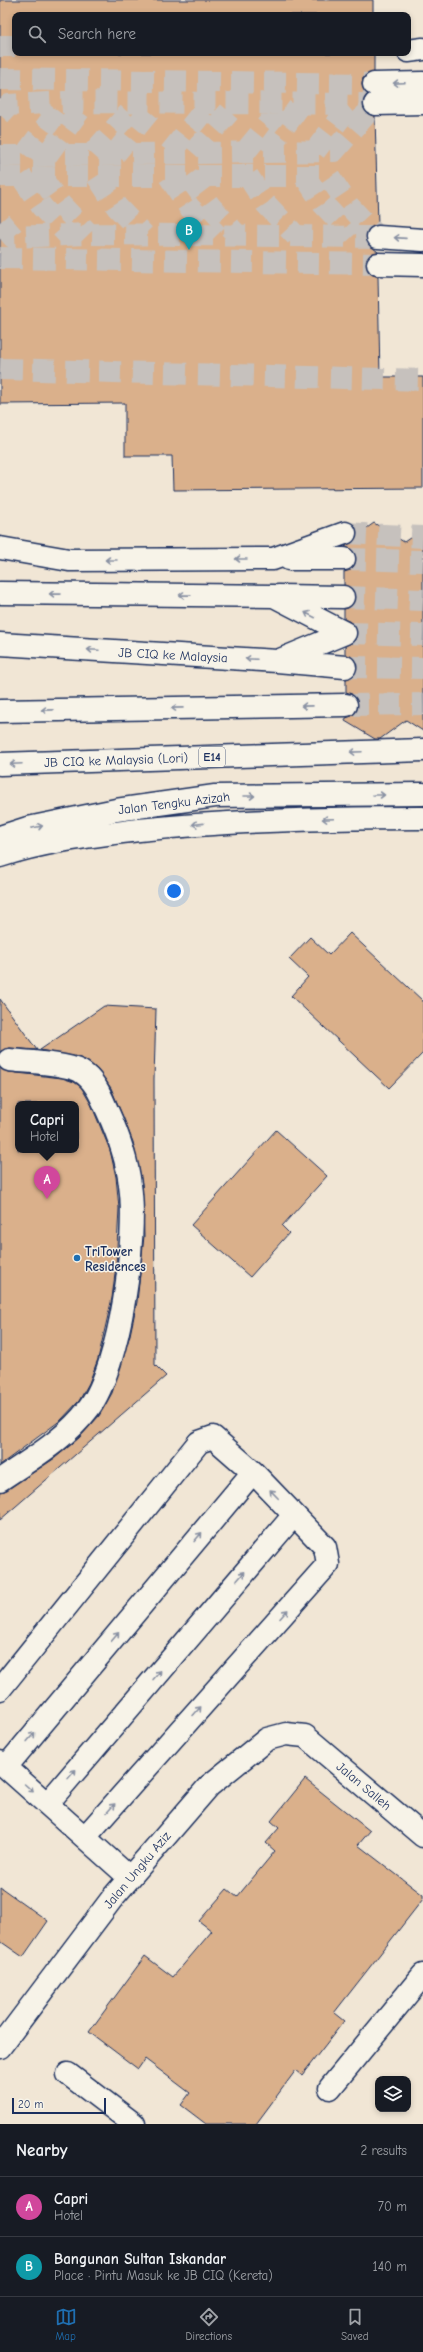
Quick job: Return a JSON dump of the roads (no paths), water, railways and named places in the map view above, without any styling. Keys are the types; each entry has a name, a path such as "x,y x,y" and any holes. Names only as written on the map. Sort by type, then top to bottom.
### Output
{"main road":[{"path":"411,51 423,49"},
{"path":"423,83 375,94 423,103"},
{"path":"378,237 423,240"},
{"path":"378,264 423,265"},
{"path":"273,559 345,533"},
{"path":"0,548 69,560 344,558"},
{"path":"0,593 343,597"},
{"path":"274,596 345,633 277,661"},
{"name":"JB CIQ ke Malaysia","path":"0,644 277,661 345,668"},
{"path":"0,711 346,706"},
{"name":"JB CIQ ke Malaysia (Lori)","path":"0,764 423,750"},
{"name":"Jalan Tengku Azizah","path":"0,837 28,828 116,810 215,796 423,794"},
{"name":"Jalan Tengku Azizah","path":"0,856 18,850 84,836 206,823 423,818"},
{"path":"0,1480 56,1442 89,1408 106,1371 118,1328 130,1258 132,1220 130,1185 121,1140 96,1086 80,1071 52,1064 9,1060"},
{"path":"0,1689 199,1442 213,1437 253,1472 325,1547 328,1564 85,1838"},
{"path":"130,1877 3,1764 253,1472"},
{"path":"47,1804 294,1515"},
{"name":"Jalan Ungku Aziz","path":"0,2047 130,1877 209,1786 267,1739 286,1734 305,1736"},
{"name":"Jalan Salleh","path":"305,1736 423,1836"},
{"path":"330,2088 423,1975"},
{"path":"68,2074 134,2124"}],"tunnel":[{"path":"0,46 12,46"},
{"path":"0,79 374,84"},
{"path":"0,115 9,105 64,102 375,104"},
{"path":"25,155 64,102"},
{"path":"47,155 85,103"},
{"path":"92,154 137,104"},
{"path":"115,154 155,104"},
{"path":"170,153 209,104"},
{"path":"193,153 236,104"},
{"path":"245,152 284,104"},
{"path":"266,152 301,104"},
{"path":"0,156 334,151 375,104"},
{"path":"315,151 341,117 355,105"},
{"path":"0,176 329,176 349,206 378,237"},
{"path":"21,176 42,207 68,235"},
{"path":"40,176 61,205 89,234"},
{"path":"97,176 117,207 144,235"},
{"path":"169,176 189,207 217,235"},
{"path":"188,176 211,207 238,236"},
{"path":"248,176 266,204 296,236"},
{"path":"305,176 323,204 353,236"},
{"path":"0,222 13,237 89,234 378,237"},
{"path":"0,258 378,264"},
{"path":"0,369 423,380"},
{"path":"345,533 423,537"},
{"path":"344,559 423,561"},
{"path":"343,597 423,600"},
{"path":"345,633 423,635"},
{"path":"345,667 423,668"},
{"path":"346,705 423,704"}],"place":[{"name":"Bangunan Sultan Iskandar","path":"189,250"},
{"name":"Capri","path":"47,1199"},
{"name":"TriTower Residences","path":"77,1258"}]}
